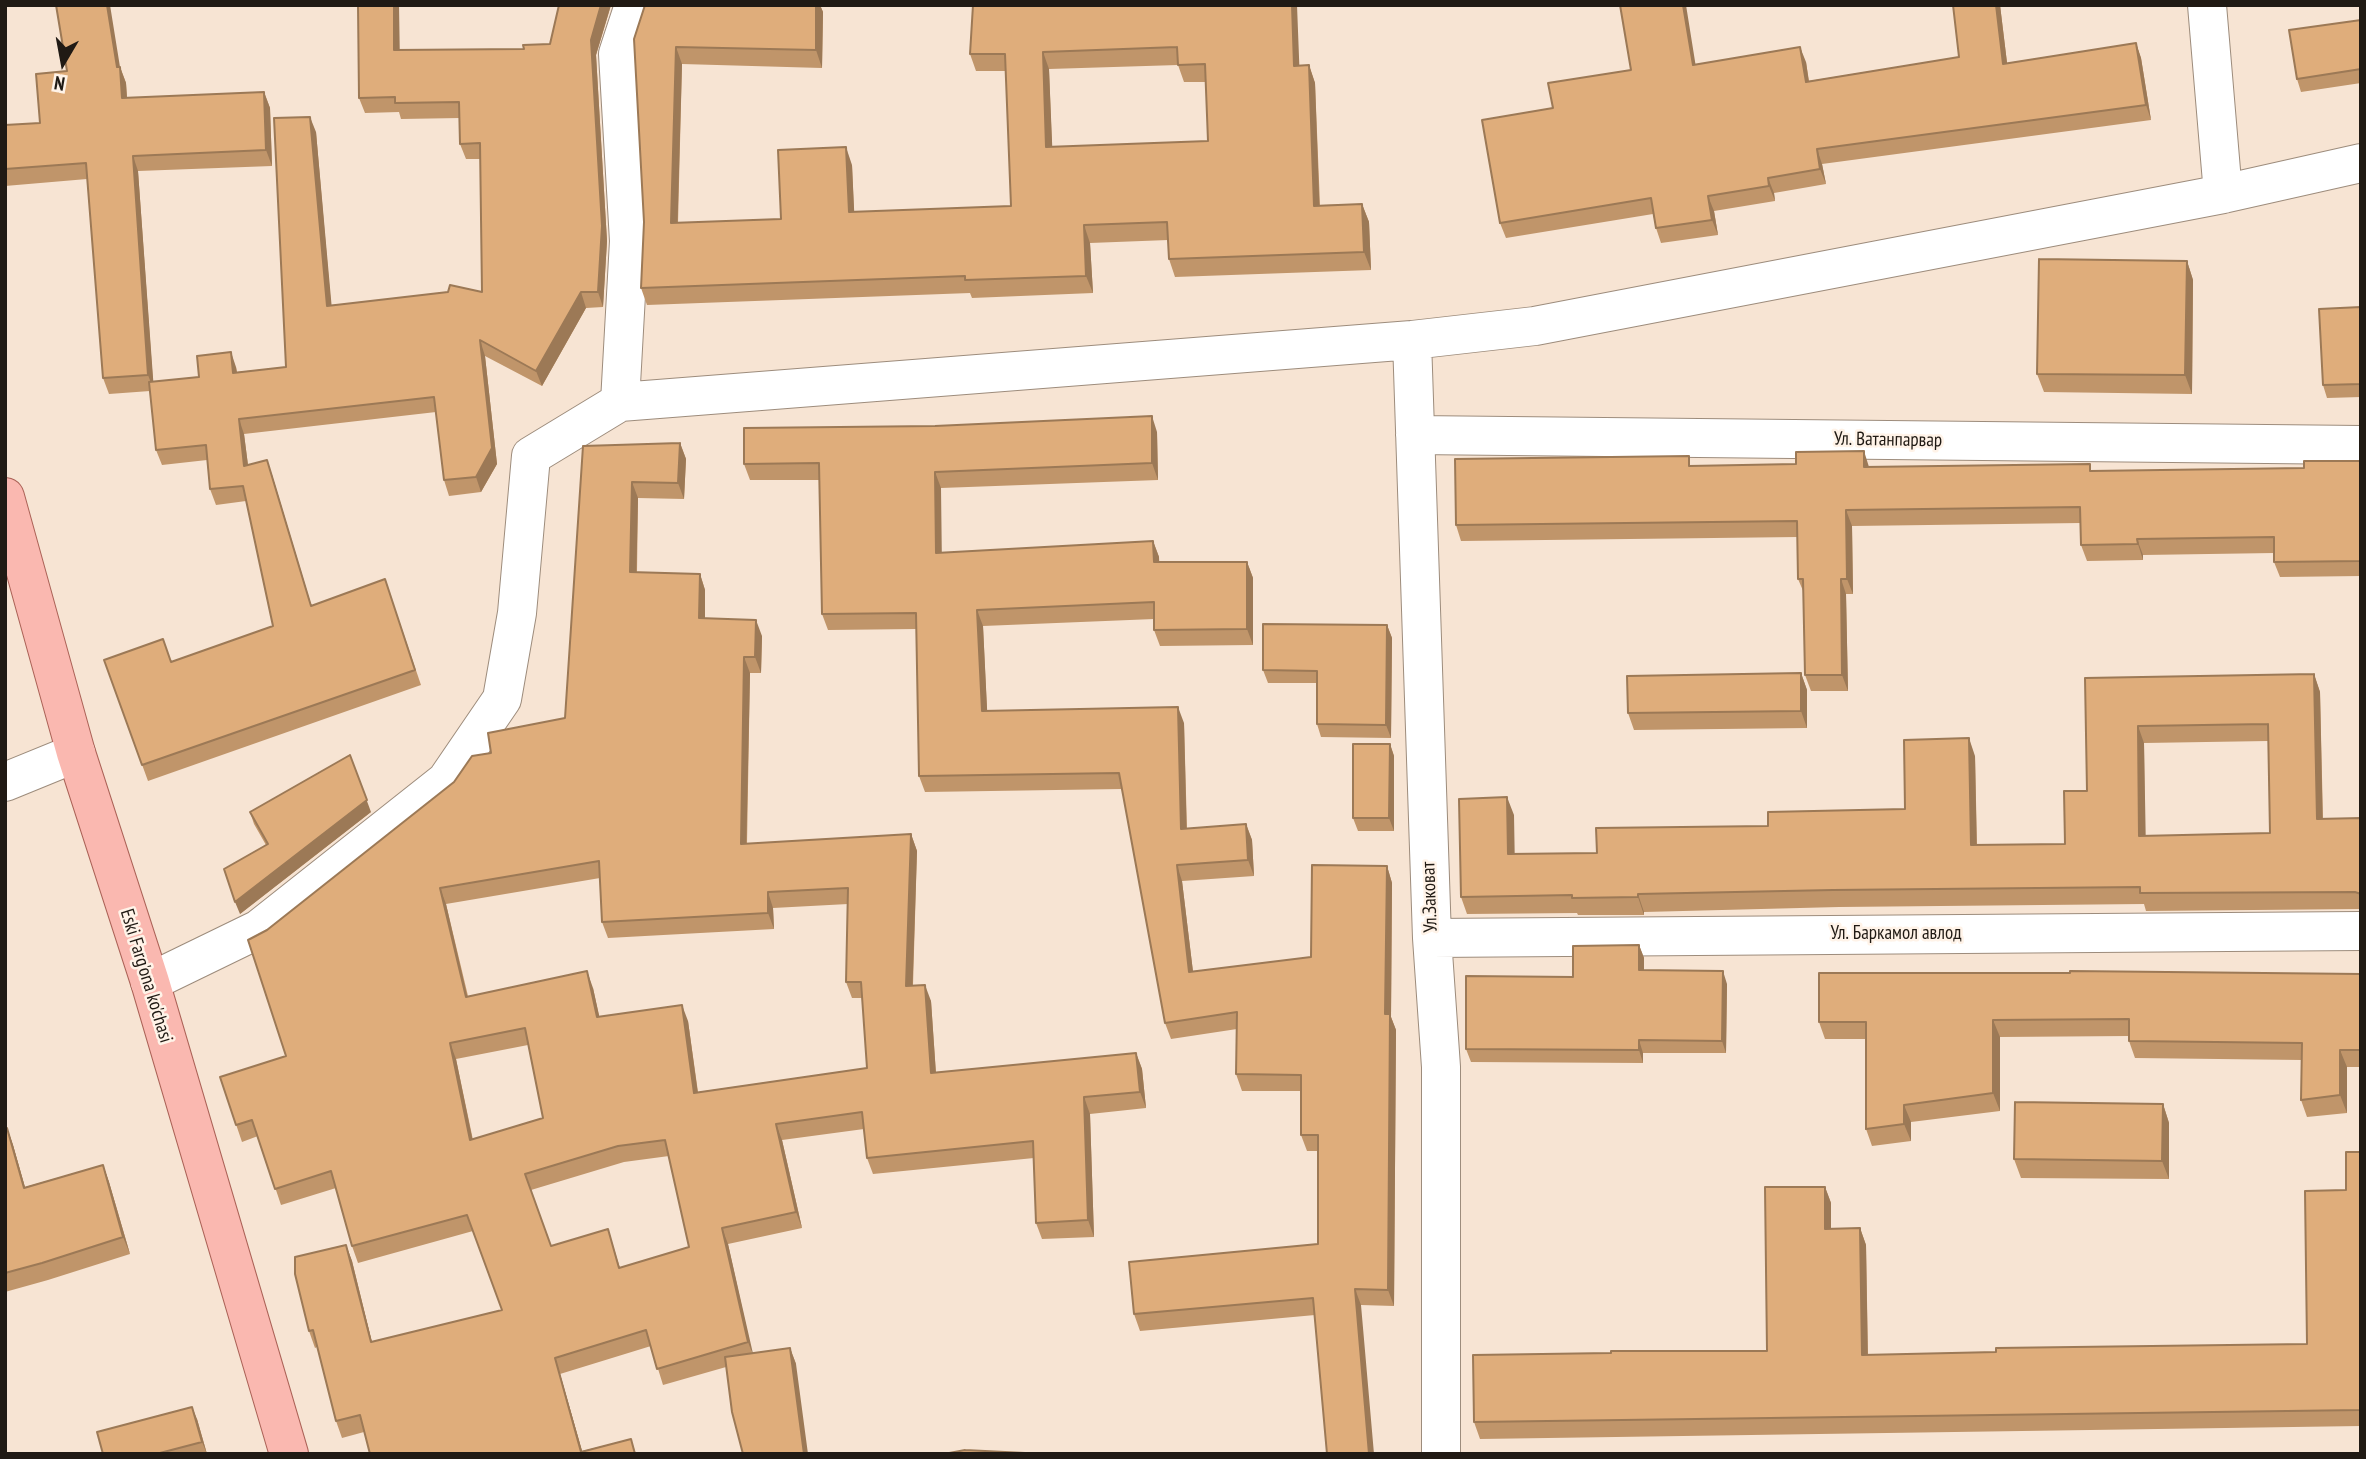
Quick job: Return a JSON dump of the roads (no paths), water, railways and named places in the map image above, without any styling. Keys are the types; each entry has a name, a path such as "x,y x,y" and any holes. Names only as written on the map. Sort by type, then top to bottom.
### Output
{"main road":[{"name":"Eski Farg'ona ko'chasi","path":"5,497 76,754 149,982 289,1454"}],"street":[{"path":"620,401 629,241 618,54 634,5"},
{"path":"2207,5 2223,194"},
{"path":"149,982 259,929 446,781 502,699 517,613 531,456 620,401 1412,340 1535,326 2223,194 2361,163"},
{"name":"Ул.Заковат","path":"1412,340 1432,938 1441,1066 1441,1454"},
{"name":"Ул. Ватанпарвар","path":"1415,435 2361,444"},
{"path":"5,782 76,754"},
{"name":"Ул. Баркамол авлод","path":"1432,938 2361,931"}]}
